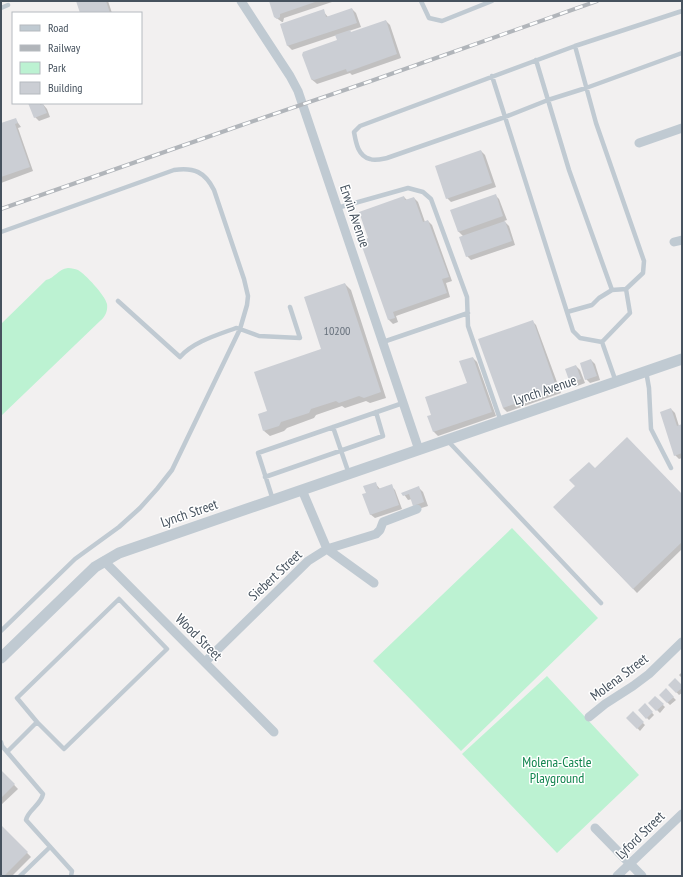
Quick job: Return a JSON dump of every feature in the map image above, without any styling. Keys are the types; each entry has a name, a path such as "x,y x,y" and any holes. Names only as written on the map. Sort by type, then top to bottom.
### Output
{"street":[{"name":"Erwin Avenue","path":"242,1 298,91 419,450"},
{"path":"639,143 682,128"},
{"name":"Lynch Avenue","path":"419,450 646,371 682,360"},
{"name":"Lynch Street","path":"1,658 95,567 118,553 419,450"},
{"path":"302,490 327,549 374,583"},
{"name":"Siebert Street","path":"205,662 308,561 327,549 376,534 380,530 383,522 417,509"},
{"name":"Wood Street","path":"104,561 274,732"},
{"name":"Molena Street","path":"589,717 605,704 634,686 649,674 682,642"},
{"name":"Lyford Street","path":"617,876 682,814"},
{"path":"595,828 642,876"}],"lane":[{"path":"421,1 429,18 442,21 492,1"},
{"path":"1,8 8,5"},
{"path":"682,11 575,46 360,126 354,132 356,146 362,154 371,160 387,158 682,53"},
{"path":"567,312 592,305 599,298 612,290 626,289 643,273 644,261 596,123 575,46"},
{"path":"536,60 569,170 612,290"},
{"path":"492,76 573,332 580,338 602,342"},
{"path":"1,232 174,170 187,169 200,172 209,180 214,190 244,279 248,296 240,329 172,470 140,508 119,527 75,559 1,631"},
{"path":"338,208 408,188 423,192 431,199 442,224 468,297 468,326 501,422"},
{"path":"602,342 630,313 626,289"},
{"path":"118,301 180,357 190,348 209,338 236,328 259,336 300,338 290,308"},
{"path":"383,342 468,313"},
{"path":"602,342 616,382"},
{"path":"646,371 649,388 651,429 671,468"},
{"path":"273,501 258,453 403,403"},
{"path":"265,477 383,436 376,412"},
{"path":"333,427 349,474"},
{"path":"447,440 601,603"},
{"path":"119,599 167,649 64,749 37,722 17,698 119,599"},
{"path":"7,752 37,722"},
{"path":"1,745 43,794 42,799 27,816 26,820 72,871 71,876"},
{"path":"20,876 50,847"}],"green space":[{"path":"68,268 81,272 99,290 107,304 106,314 1,416 1,324 46,280"},
{"path":"512,528 598,618 461,751 373,661"},
{"name":"Molena-Castle Playground","path":"547,676 639,775 557,853 462,754"}],"building":[{"path":"76,1 106,1 110,12 80,12"},
{"path":"269,1 318,1 280,14 280,17 277,19 274,17"},
{"path":"352,8 357,23 287,46 280,24 324,9 326,17"},
{"path":"386,20 397,54 347,72 346,69 314,80 311,79 302,55 303,52 337,40 335,35 350,30 351,32"},
{"path":"28,104 43,104 47,113 34,118"},
{"path":"16,118 18,123 15,124 30,167 1,177 1,123"},
{"path":"481,150 492,183 446,199 435,166"},
{"path":"496,194 503,216 458,232 450,210"},
{"path":"404,196 405,200 414,197 423,222 428,220 449,277 442,279 447,293 393,312 395,318 388,320 360,241 368,238 359,212"},
{"path":"505,221 512,241 466,257 459,237"},
{"path":"345,283 381,392 364,398 359,396 339,403 336,401 311,409 309,413 281,422 279,426 263,431 258,414 267,411 254,372 321,349 304,297"},
{"path":"533,320 557,389 503,408 478,339"},
{"path":"473,357 492,412 433,432 427,416 431,415 425,397 467,383 459,361"},
{"path":"591,359 597,376 585,380 580,363"},
{"path":"576,365 581,379 570,383 565,369"},
{"path":"671,408 677,426 682,424 682,453 674,456 660,412"},
{"path":"627,437 682,494 682,542 633,589 553,507 575,486 569,480 589,462 595,468"},
{"path":"376,482 378,489 392,484 399,505 370,515 362,494 366,493 363,486"},
{"path":"419,486 424,502 413,506 409,494 403,496 401,493"},
{"path":"675,678 682,685 682,688 676,693 668,685"},
{"path":"666,688 674,697 667,703 659,695"},
{"path":"655,696 664,704 656,711 648,703"},
{"path":"645,703 653,712 646,719 638,710"},
{"path":"633,711 644,722 637,729 626,718"},
{"path":"1,770 15,784 1,798"},
{"path":"1,825 28,852 4,876 1,876"}],"railway":[{"path":"1,209 597,1"}]}
